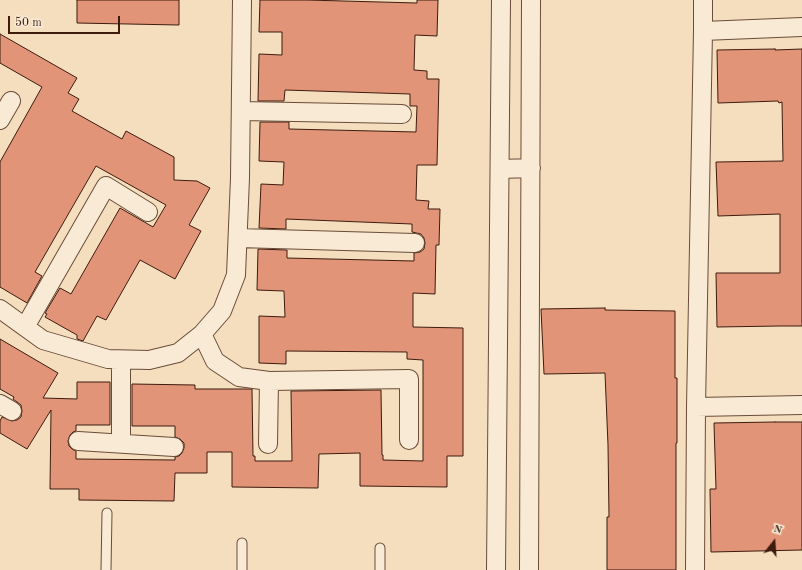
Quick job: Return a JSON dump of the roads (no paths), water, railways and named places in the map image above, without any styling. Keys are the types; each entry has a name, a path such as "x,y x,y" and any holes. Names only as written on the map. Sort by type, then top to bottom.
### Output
{"street":[{"path":"2,315 26,327 43,340 108,359 149,360 178,353 202,334 222,311 236,275 240,178 242,0"},
{"path":"496,570 501,0"},
{"path":"529,570 531,0"},
{"path":"695,570 696,407 703,0"},
{"path":"703,31 802,27"},
{"path":"0,120 11,101"},
{"path":"241,111 402,114"},
{"path":"500,169 531,168"},
{"path":"26,327 106,186 148,212"},
{"path":"238,238 415,243"},
{"path":"202,334 215,361 239,377 269,380 408,378 409,440"},
{"path":"120,444 121,360"},
{"path":"268,444 269,380"},
{"path":"696,407 802,405"},
{"path":"78,441 174,447"}],"lane":[{"path":"106,570 107,513"},
{"path":"242,543 242,570"},
{"path":"380,548 380,570"}]}
